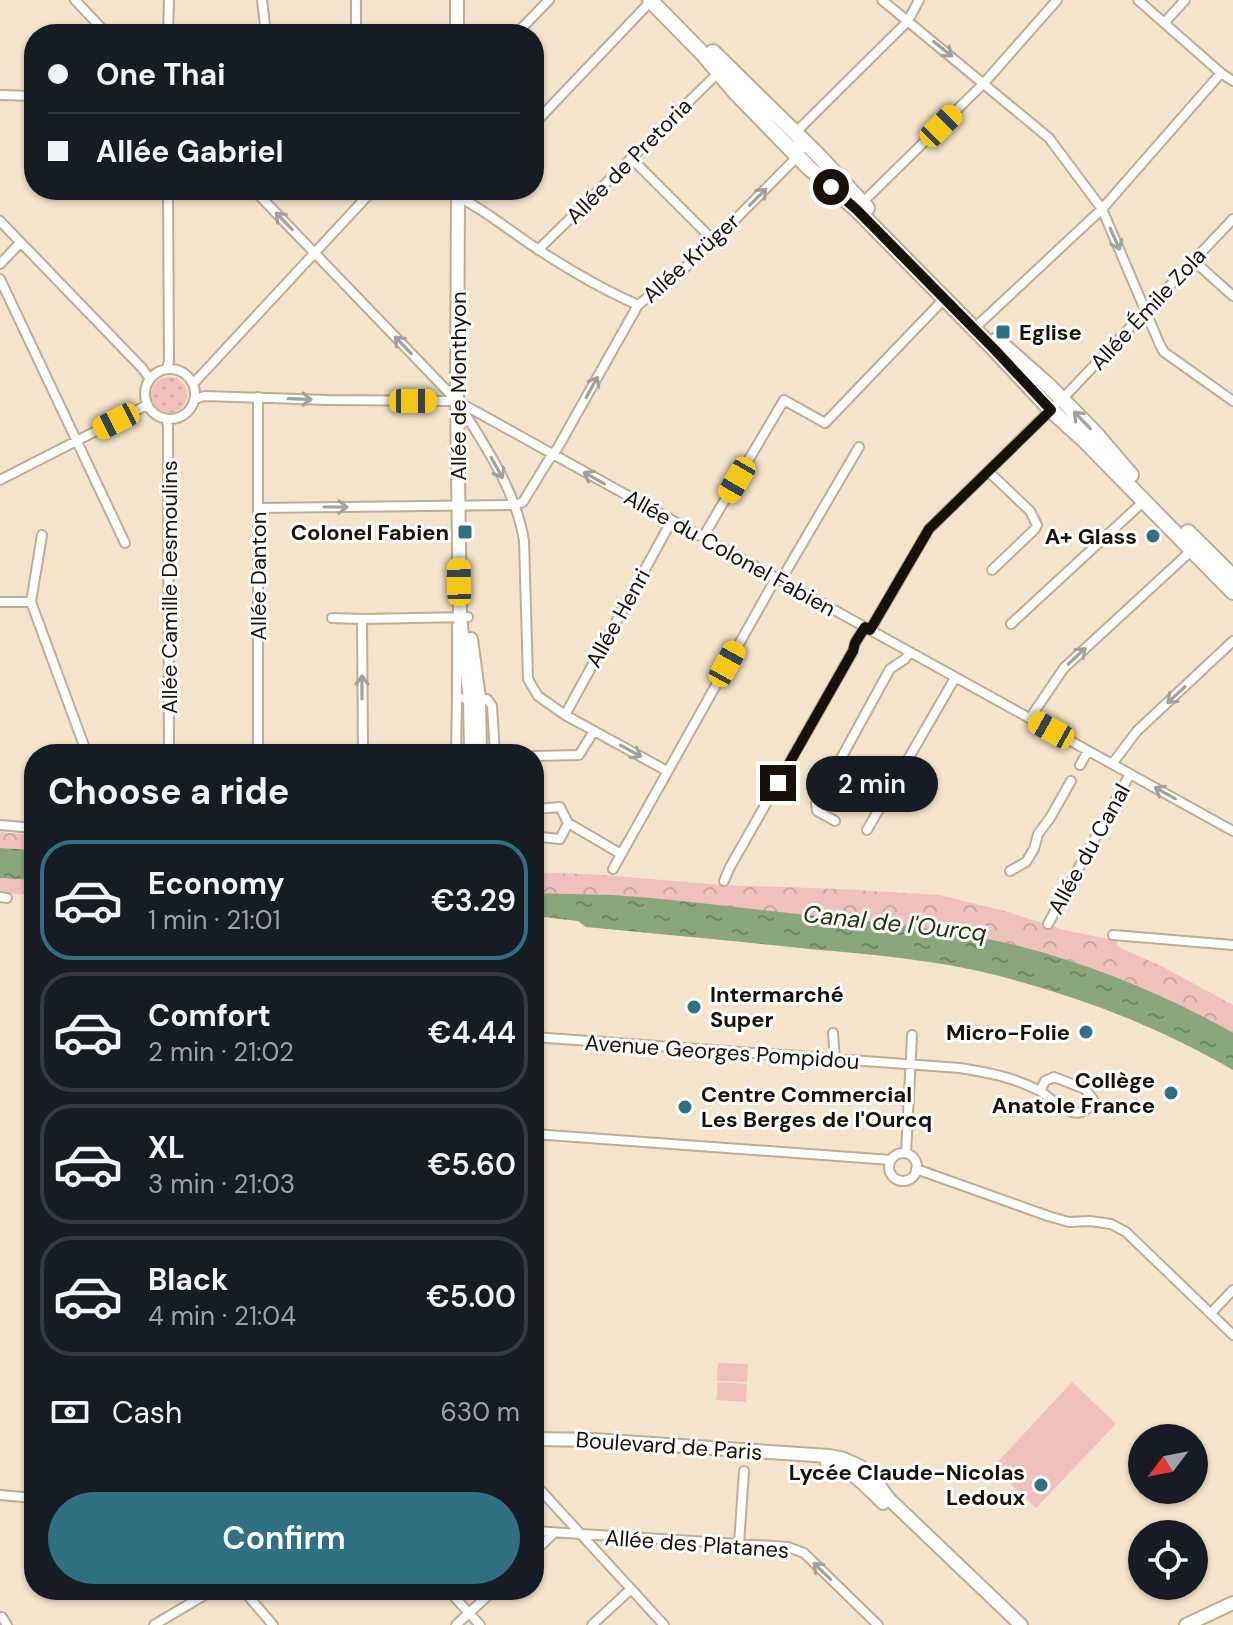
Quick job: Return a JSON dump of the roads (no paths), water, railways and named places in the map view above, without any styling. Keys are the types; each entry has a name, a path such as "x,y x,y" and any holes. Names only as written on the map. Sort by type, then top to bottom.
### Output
{"main road":[{"path":"650,0 719,72 787,136 819,156 980,323 1034,370 1056,404 1096,434 1129,473 1233,577"},
{"path":"663,0 787,136 797,157 857,210 944,299 1056,404 1144,501 1233,592"}],"street":[{"path":"75,0 98,24"},
{"path":"168,24 169,0"},
{"path":"262,0 265,24"},
{"path":"356,0 356,24"},
{"path":"457,0 457,24"},
{"path":"526,24 549,0"},
{"path":"544,113 650,0"},
{"path":"882,0 1049,138 1102,209 1164,352 1233,401"},
{"path":"787,136 908,21 919,0"},
{"path":"862,203 984,83 1057,0"},
{"path":"1138,0 1233,81"},
{"path":"1164,23 1185,0"},
{"name":"Allée de Pretoria","path":"538,250 719,72"},
{"path":"980,323 1102,209 1221,73"},
{"path":"0,95 24,96"},
{"name":"Allée Krüger","path":"515,505 523,502 554,455 638,305 714,241 797,157"},
{"path":"631,158 714,241"},
{"path":"167,369 168,200"},
{"path":"264,200 457,401 503,480 521,522 528,679 538,696 565,715 667,771"},
{"path":"193,384 364,200"},
{"name":"Allée de Monthyon","path":"458,200 459,582 464,618 470,744"},
{"path":"469,200 583,278 638,305"},
{"name":"Allée Émile Zola","path":"724,881 855,643 929,529 1056,404 1233,219"},
{"path":"0,221 150,379"},
{"path":"0,264 20,243"},
{"path":"1194,261 1233,296"},
{"path":"0,279 125,543"},
{"path":"703,537 784,400 825,423 944,299"},
{"path":"167,369 183,372 193,384 195,399 187,413 174,419 156,415 147,405 145,392 154,374 167,369"},
{"name":"Allée du Colonel Fabien","path":"195,399 205,396 457,401 1233,831"},
{"name":"Allée Danton","path":"258,397 258,744"},
{"path":"0,480 147,405"},
{"path":"473,427 482,415"},
{"name":"Allée Camille Desmoulins","path":"166,419 169,744"},
{"path":"613,869 778,579 859,447"},
{"path":"989,472 1030,511 1037,525 992,570"},
{"path":"1011,624 1144,501"},
{"path":"258,508 515,505"},
{"name":"Allée Henri","path":"565,715 672,520"},
{"path":"42,535 31,602 83,744"},
{"path":"1030,718 1064,668 1192,550"},
{"path":"0,602 31,602"},
{"path":"332,618 464,618"},
{"path":"362,619 363,744"},
{"path":"1112,764 1137,731 1233,641"},
{"path":"835,821 817,811 816,804 890,669 910,652"},
{"path":"867,830 955,678"},
{"name":"Allée de Monthyon","path":"458,744 468,698"},
{"name":"Allée de Monthyon","path":"468,698 478,744"},
{"name":"Allée de Monthyon","path":"468,698 487,699 492,706 494,744"},
{"path":"544,756 579,755 594,731"},
{"path":"1080,765 1088,751"},
{"name":"Allée du Canal","path":"1048,924 1130,774"},
{"path":"1010,871 1026,862 1038,834 1071,781"},
{"path":"544,808 560,807 568,823 621,854"},
{"path":"544,837 560,839 568,823"},
{"path":"0,825 24,827"},
{"path":"1113,935 1233,945"},
{"path":"833,1033 835,1060"},
{"path":"906,1153 912,1035"},
{"name":"Avenue Georges Pompidou","path":"544,1038 960,1068 1001,1074 1040,1091 1070,1113 1079,1114 1089,1109 1094,1101 1085,1089 1054,1077 1045,1081 1040,1091"},
{"path":"544,1135 891,1160"},
{"path":"906,1153 913,1158 915,1174 907,1180 898,1180 891,1174 889,1164 897,1154 906,1153"},
{"path":"916,1169 1069,1222 1111,1224 1126,1232 1233,1335"},
{"path":"1211,1313 1233,1290"},
{"name":"Boulevard de Paris","path":"544,1439 829,1456 852,1462 869,1472 889,1499 1021,1625"},
{"name":"Boulevard de Paris","path":"544,1440 637,1450 833,1464 861,1482 1011,1625"},
{"path":"571,1442 591,1443 593,1440"},
{"path":"739,1544 744,1471"},
{"path":"544,1494 664,1625"},
{"path":"0,1495 24,1497"},
{"name":"Allée des Platanes","path":"544,1532 788,1547 804,1553 878,1625"},
{"path":"544,1542 554,1533"},
{"path":"592,1625 631,1589"},
{"path":"154,1625 170,1621 199,1600"},
{"path":"252,1600 273,1625"},
{"path":"457,1600 480,1625"},
{"path":"456,1625 484,1600"},
{"path":"1186,1625 1233,1603"}],"water":[{"path":"0,848 24,849 24,879 0,878"},
{"path":"544,893 679,901 898,925 1007,943 1123,980 1233,1033 1233,1070 1126,1018 1071,997 989,973 887,956 586,927 578,921 544,917"}],"place":[{"name":"Eglise","path":"1003,332"},
{"name":"Colonel Fabien","path":"465,532"},
{"name":"A+ Glass","path":"1153,536"},
{"name":"Intermarché Super","path":"694,1007"},
{"name":"Micro-Folie","path":"1086,1032"},
{"name":"Collège Anatole France","path":"1171,1093"},
{"name":"Centre Commercial Les Berges de l'Ourcq","path":"685,1107"},
{"name":"Lycée Claude-Nicolas Ledoux","path":"1041,1485"}],"water label":[{"name":"Canal de l'Ourcq","path":"895,923"}]}
